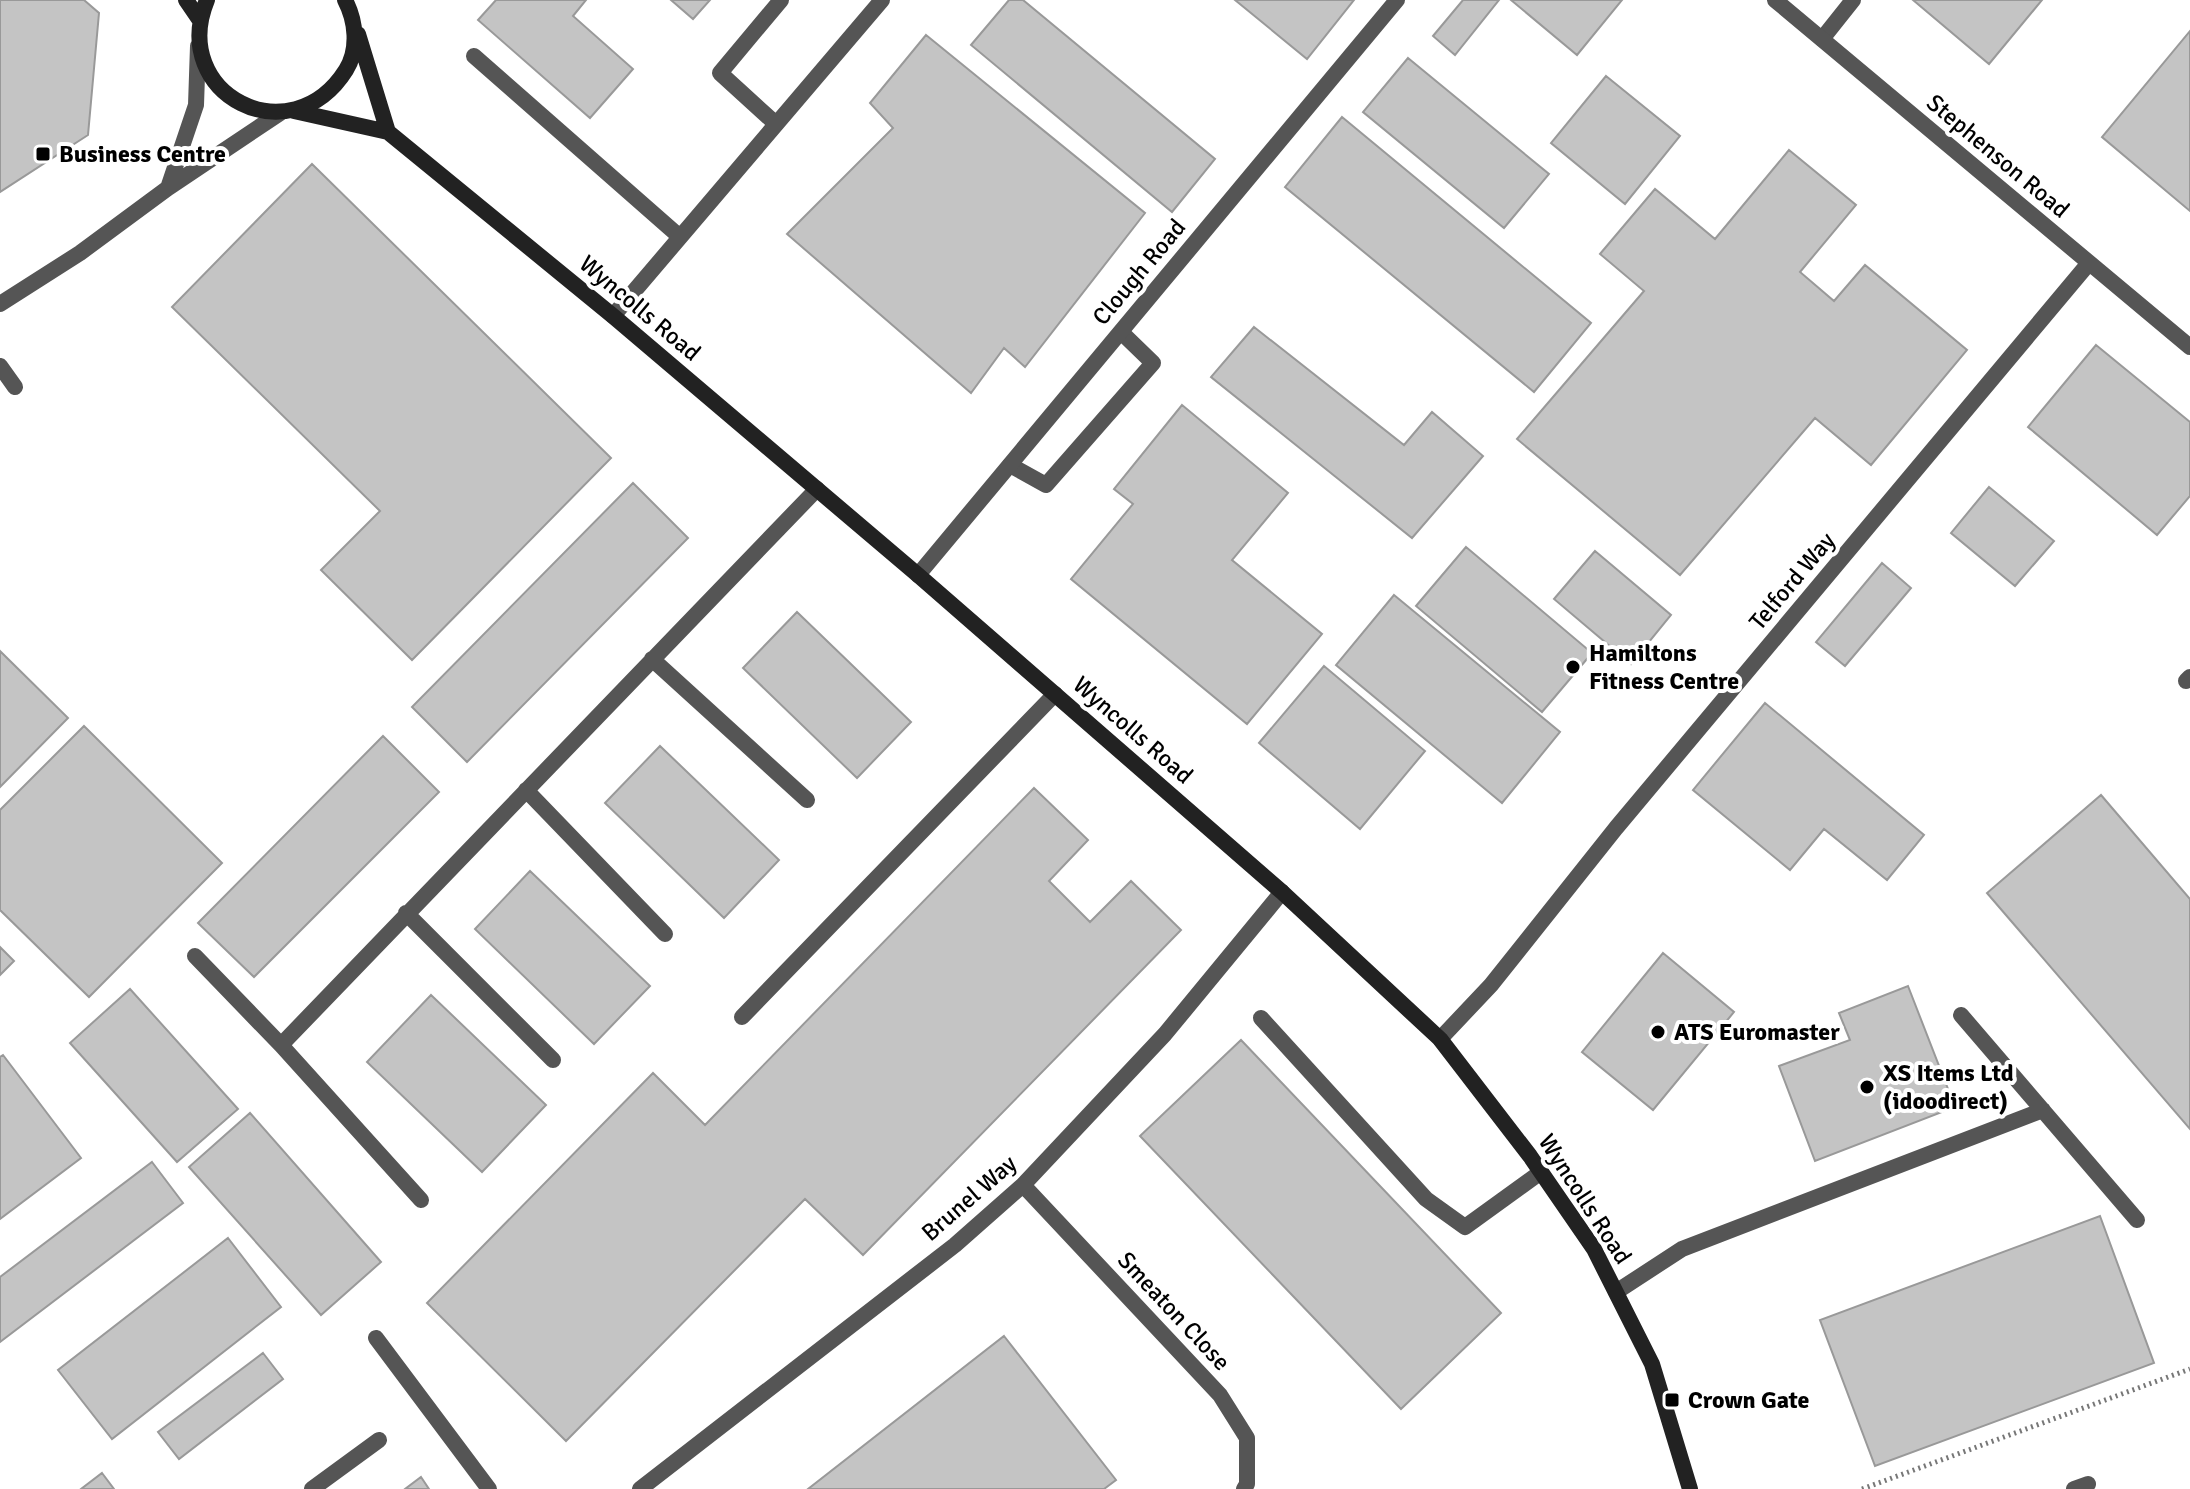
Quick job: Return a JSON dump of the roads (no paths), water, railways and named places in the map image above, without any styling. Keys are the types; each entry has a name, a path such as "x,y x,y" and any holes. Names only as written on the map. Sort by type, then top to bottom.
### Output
{"street":[{"path":"186,0 199,19"},
{"path":"168,188 196,105 199,19 207,0"},
{"path":"776,124 720,73 781,0"},
{"path":"613,316 882,0"},
{"name":"Clough Road","path":"918,575 1397,0"},
{"name":"Stephenson Road","path":"1775,0 2190,347"},
{"path":"1822,39 1853,0"},
{"path":"0,304 80,253 168,188 287,112 317,102 336,86 349,65 355,40 351,8"},
{"path":"351,8 388,132"},
{"name":"Wyncolls Road","path":"198,45 207,72 226,95 251,109 287,112 388,132 613,316 918,575 1282,892 1440,1039 1541,1172 1594,1249 1652,1364 1690,1489"},
{"path":"474,56 680,237"},
{"name":"Telford Way","path":"1440,1039 1491,985 1626,816 2089,263"},
{"path":"1010,465 1046,485 1153,363 1121,332"},
{"path":"0,366 15,387"},
{"path":"281,1045 817,489"},
{"path":"652,659 807,800"},
{"path":"742,1017 1055,694"},
{"path":"526,790 665,934"},
{"name":"Brunel Way","path":"640,1489 943,1254 1023,1185 1165,1034 1282,892"},
{"path":"406,913 553,1060"},
{"path":"195,956 281,1045 421,1200"},
{"path":"1961,1015 2137,1220"},
{"path":"1261,1018 1426,1199 1465,1227 1541,1172"},
{"path":"1616,1292 1682,1249 2043,1110"},
{"name":"Smeaton Close","path":"1023,1185 1220,1395 1247,1438 1247,1484 1244,1489"},
{"path":"376,1338 489,1489"},
{"path":"312,1489 379,1440"}],"place":[{"name":"Business Centre","path":"43,154"},
{"name":"Hamiltons Fitness Centre","path":"1573,667"},
{"name":"ATS Euromaster","path":"1658,1032"},
{"name":"XS Items Ltd (idoodirect)","path":"1867,1087"},
{"name":"Crown Gate","path":"1672,1400"}]}
